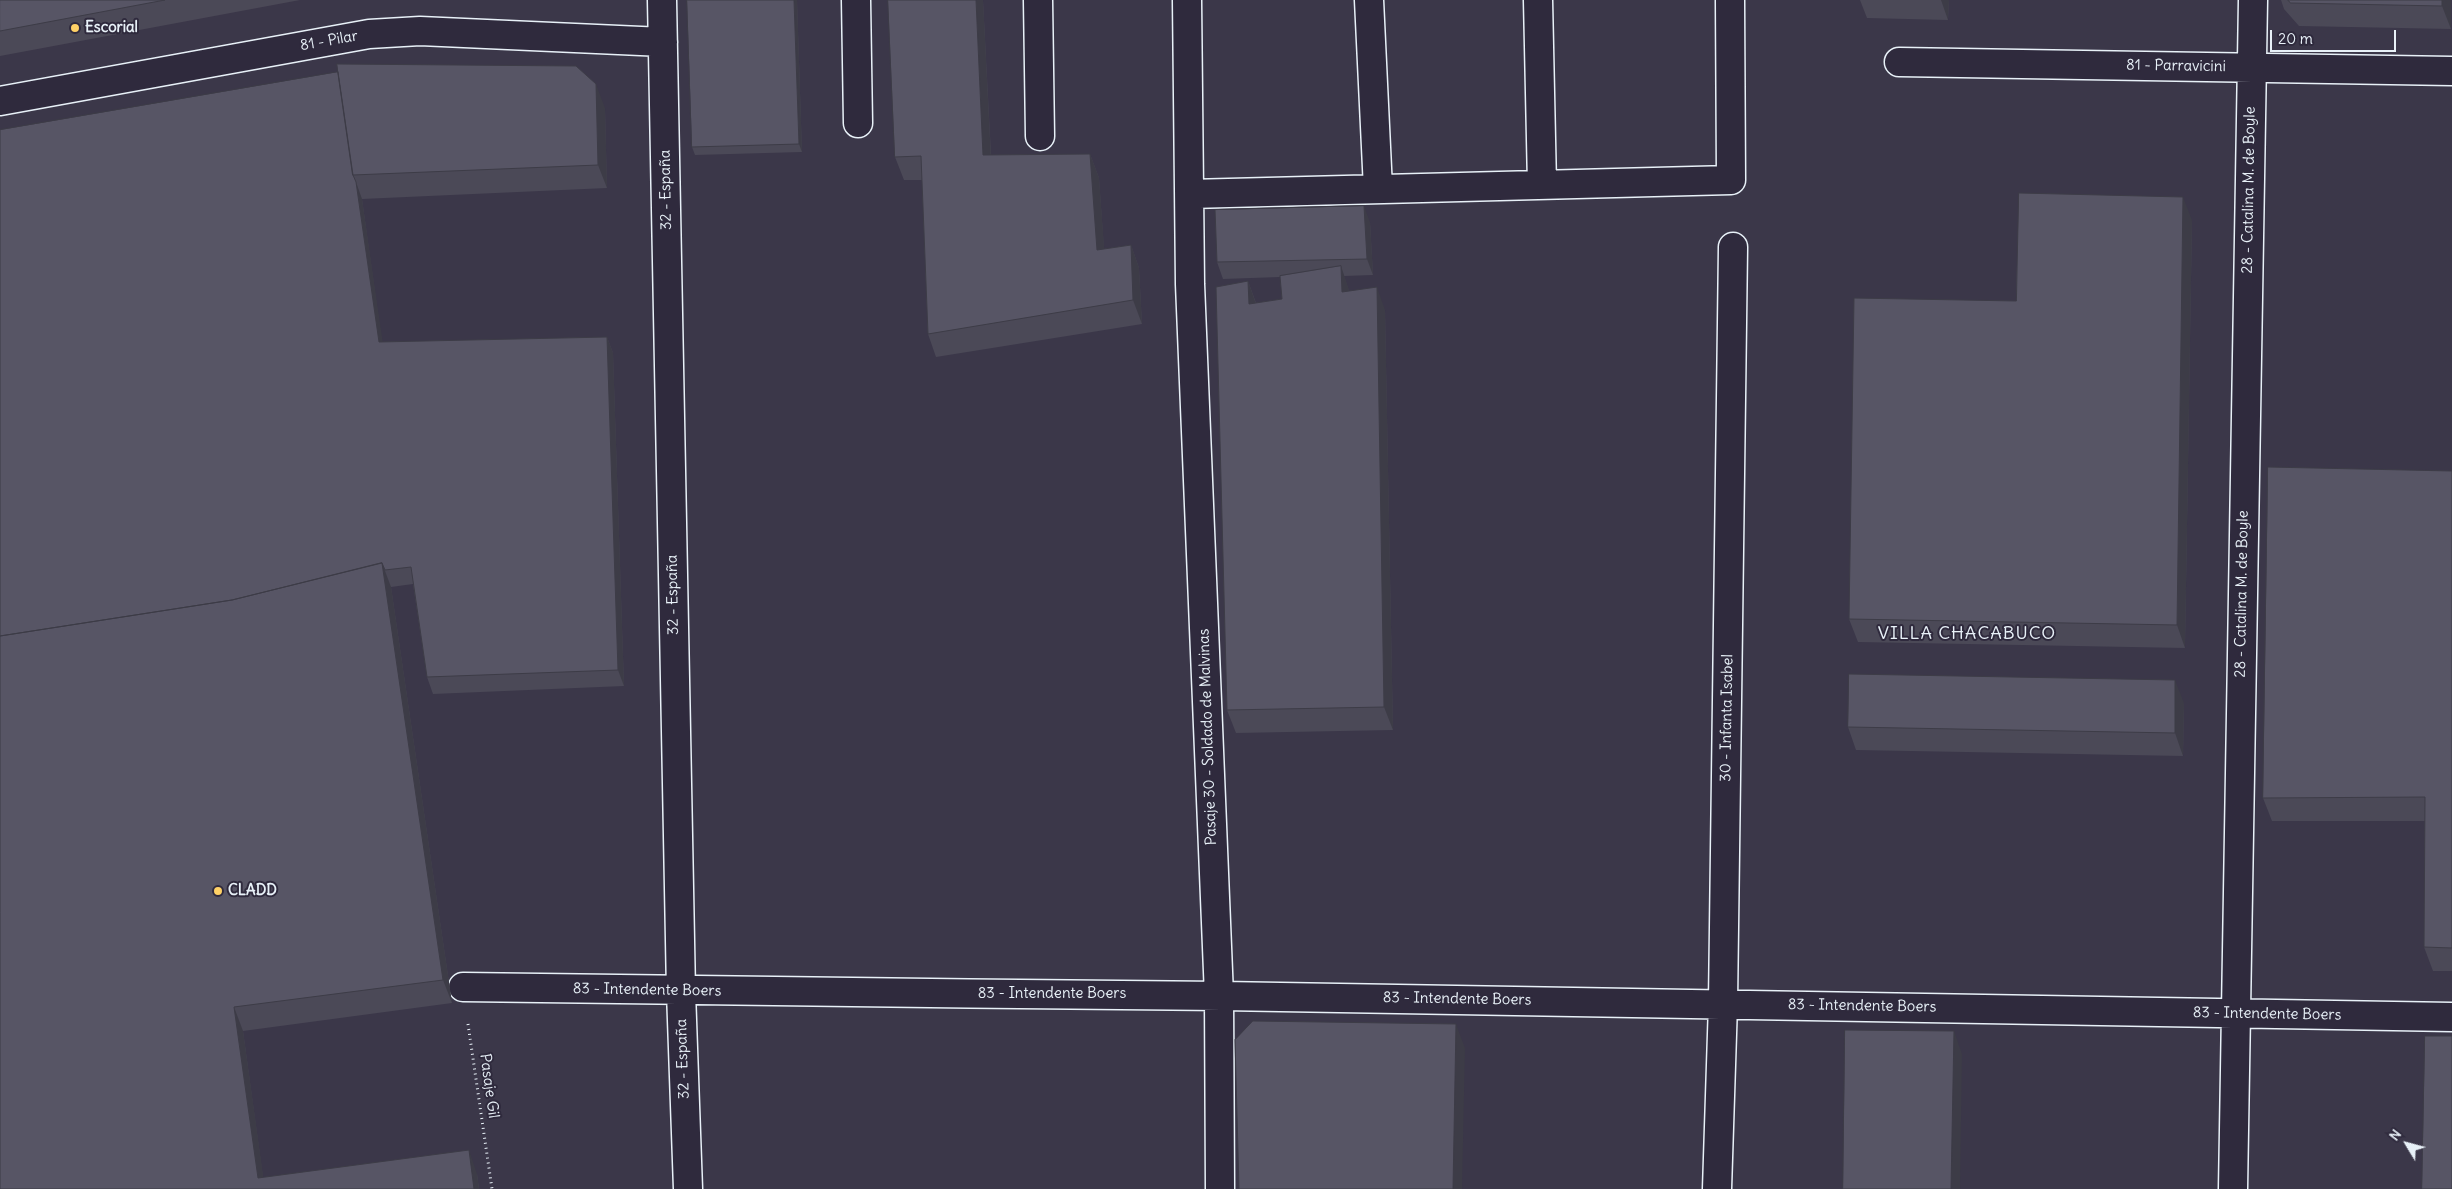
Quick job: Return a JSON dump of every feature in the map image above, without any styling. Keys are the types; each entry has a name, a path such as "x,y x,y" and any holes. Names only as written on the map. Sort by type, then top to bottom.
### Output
{"street":[{"name":"32 - España","path":"662,0 681,992 688,1189"},
{"path":"856,0 858,123"},
{"path":"1038,0 1040,136"},
{"name":"Pasaje 30 - Soldado de Malvinas","path":"1187,0 1190,284 1219,996 1220,1189"},
{"path":"1369,0 1378,189"},
{"path":"1538,0 1542,185"},
{"path":"1190,194 1731,180 1730,0"},
{"name":"28 - Catalina M. de Boyle","path":"2233,1189 2234,1013 2253,0"},
{"name":"81 - Pilar","path":"0,100 370,34 420,31 663,42"},
{"name":"81 - Parravicini","path":"1899,62 2452,70"},
{"name":"30 - Infanta Isabel","path":"1717,1189 1723,1003 1733,247"},
{"name":"83 - Intendente Boers","path":"463,987 681,992 1219,996 1723,1003 2452,1018"}],"path":[{"name":"Pasaje Gil","path":"463,987 492,1189"}],"shaded area":[{"path":"0,0 2452,0 2452,1189 0,1189"}],"building":[{"path":"0,0 165,0 0,31"},
{"path":"687,0 794,0 799,144 692,147"},
{"path":"888,0 976,0 983,155 1090,154 1097,250 1131,245 1133,300 928,334 921,156 895,157"},
{"path":"2288,0 2442,0 2442,6 2291,3"},
{"path":"337,64 576,66 596,84 598,165 353,175"},
{"path":"338,72 379,342 607,337 618,670 427,677 411,567 385,570 382,563 232,600 0,636 0,130"},
{"path":"2019,193 2183,197 2177,625 1849,619 1854,298 2016,301"},
{"path":"1364,206 1367,259 1217,262 1215,210"},
{"path":"1341,266 1342,292 1377,287 1384,707 1227,710 1216,287 1248,281 1249,304 1282,299 1280,276"},
{"path":"2268,467 2452,471 2452,948 2424,947 2425,797 2263,798"},
{"name":"CLADD","path":"382,563 443,980 234,1007 258,1178 469,1150 474,1189 0,1189 0,636 232,600"},
{"path":"1849,674 2175,680 2175,733 1848,727"},
{"path":"1253,1021 1456,1024 1453,1189 1239,1189 1235,1040"},
{"path":"1845,1030 1954,1031 1951,1189 1843,1189"},
{"path":"2425,1036 2452,1036 2452,1189 2422,1189"}],"place":[{"name":"Escorial","path":"75,28"},
{"name":"CLADD","path":"218,891"}],"district":[{"name":"VILLA CHACABUCO","path":"1967,634"}]}
